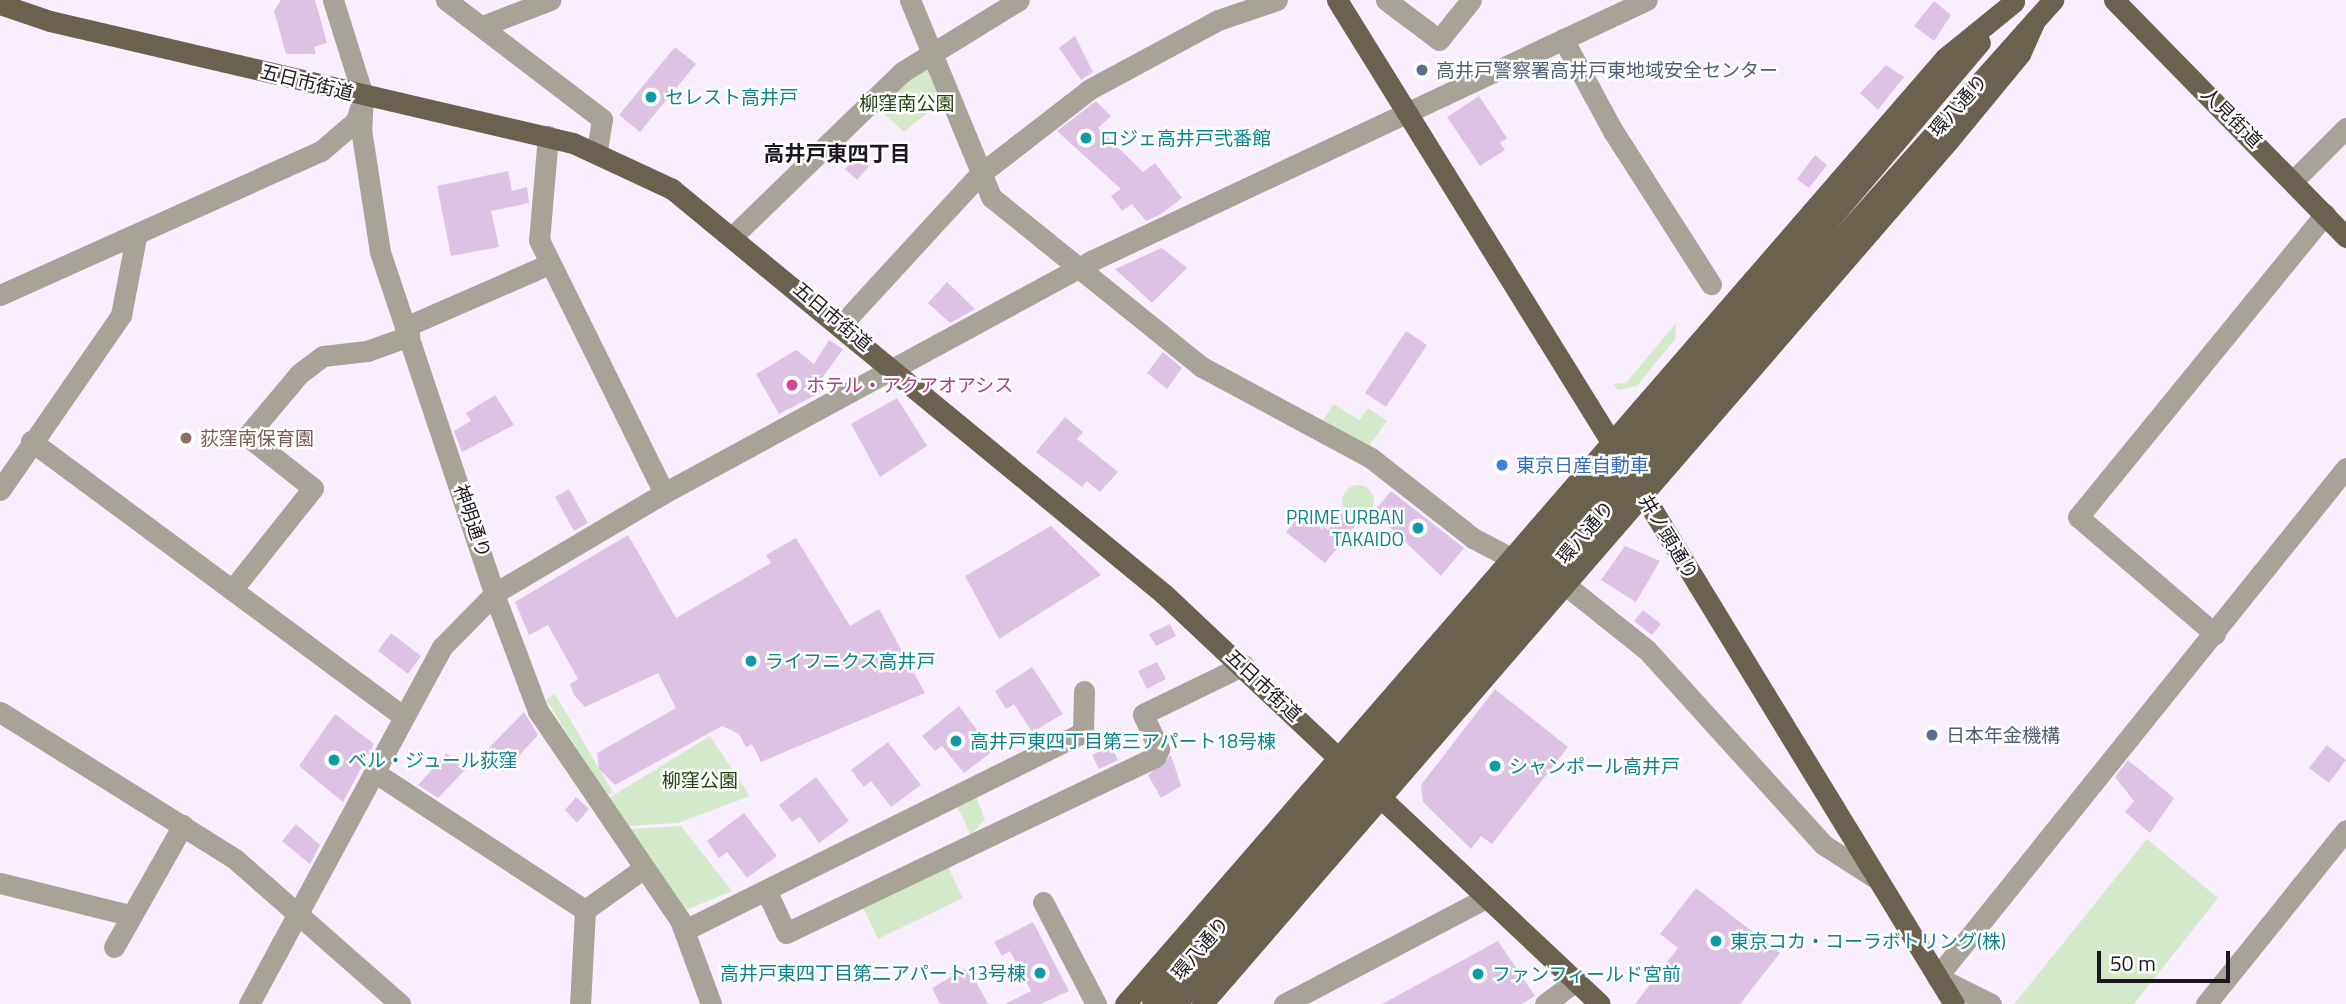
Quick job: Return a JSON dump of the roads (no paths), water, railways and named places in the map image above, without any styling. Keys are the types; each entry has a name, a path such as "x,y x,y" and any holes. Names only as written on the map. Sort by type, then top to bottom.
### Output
{"main road":[{"name":"井ノ頭通り","path":"1336,0 1644,495 1874,877 1954,1004"},
{"name":"環八通り","path":"1152,1004 1199,963 1894,176 2053,0"},
{"name":"人見街道","path":"2114,0 2294,180 2346,237"},
{"name":"環八通り","path":"1176,1004 1199,963 2015,1"},
{"path":"1125,1004 1341,756 1509,557 1945,58 2015,1"},
{"name":"五日市街道","path":"0,4 363,96 548,136 597,152 652,176 735,234 897,368 1244,666 1600,1004"},
{"path":"1202,1004 1385,798 1563,583 1644,495 1994,86 2020,54 2035,20"}],"street":[{"name":"神明通り","path":"333,0 363,96 369,193 407,332 538,711 685,930 711,1004"},
{"path":"446,0 485,25 602,119 597,152"},
{"path":"485,25 550,0"},
{"path":"910,0 979,175 991,197 1075,270 1202,367 1371,458 1473,538 1509,557"},
{"path":"735,234 931,50 1019,0"},
{"path":"842,324 979,175 1090,89 1218,20 1278,0"},
{"path":"1386,0 1439,40 1471,0"},
{"path":"249,1004 442,647 495,593 664,493 1075,270 1647,0"},
{"path":"1563,39 1613,131 1711,284"},
{"path":"0,295 136,237 321,151 356,121 363,96"},
{"path":"2294,180 2346,128"},
{"path":"548,136 539,240 664,493"},
{"path":"2215,634 2078,517 2325,214"},
{"path":"0,490 31,441 121,315 136,237"},
{"path":"232,590 313,488 247,436 299,374 323,356 368,351 550,264"},
{"path":"31,441 403,716"},
{"path":"1991,1004 1937,977 2346,468"},
{"path":"1563,583 1647,650 1824,845 1874,877"},
{"path":"766,890 786,933 1155,757 1159,749 1143,714 1244,666"},
{"path":"685,930 1083,733 1084,691"},
{"path":"0,712 183,825 297,913 400,1004"},
{"path":"374,772 584,910"},
{"path":"114,947 129,915 183,825"},
{"path":"2206,1004 2346,830"},
{"path":"584,910 644,868"},
{"path":"0,883 129,915"},
{"path":"1284,1004 1486,898"},
{"path":"1043,902 1096,1004"},
{"path":"580,1004 584,910"},
{"path":"1545,1004 1576,981"}],"place":[{"name":"高井戸警察署高井戸東地域安全センター","path":"1422,70"},
{"name":"セレスト高井戸","path":"651,97"},
{"name":"ロジェ高井戸弐番館","path":"1086,138"},
{"name":"ホテル・アクアオアシス","path":"792,385"},
{"name":"荻窪南保育園","path":"186,438"},
{"name":"東京日産自動車","path":"1502,465"},
{"name":"PRIME URBAN TAKAIDO","path":"1418,528"},
{"name":"ライフニクス高井戸","path":"751,661"},
{"name":"日本年金機構","path":"1932,735"},
{"name":"高井戸東四丁目第三アパート18号棟","path":"956,741"},
{"name":"ベル・ジュール荻窪","path":"334,760"},
{"name":"シャンポール高井戸","path":"1495,766"},
{"name":"東京コカ・コーラボトリング(株)","path":"1716,941"},
{"name":"高井戸東四丁目第二アパート13号棟","path":"1040,973"},
{"name":"ファンフィールド宮前","path":"1478,974"}],"district":[{"name":"高井戸東四丁目","path":"837,153"}],"park label":[{"name":"柳窪南公園","path":"907,103"},
{"name":"柳窪公園","path":"700,780"}]}
